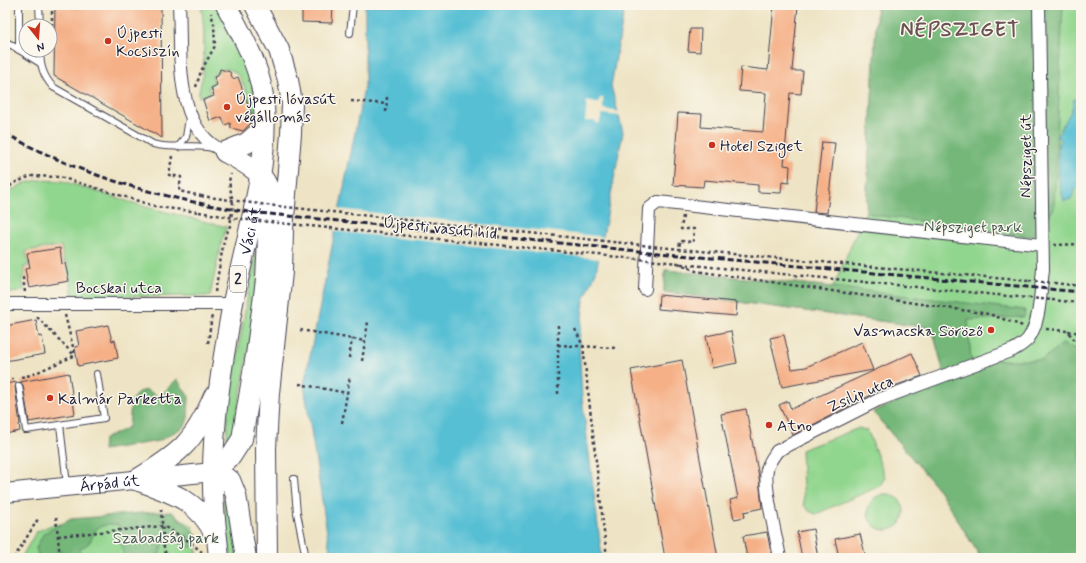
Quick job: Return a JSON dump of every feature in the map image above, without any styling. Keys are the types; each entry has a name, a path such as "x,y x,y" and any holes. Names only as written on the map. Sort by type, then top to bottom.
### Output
{"main road":[{"name":"Váci út","path":"214,551 213,472 220,382 233,304 260,175 264,128 264,106 260,77 248,46 226,5"},
{"name":"Váci út","path":"255,5 279,50 288,80 292,103 292,134 283,230 282,272 269,393 266,448 267,558"},
{"path":"222,151 247,143 264,128"},
{"path":"213,472 231,456 242,439 256,355 266,280 270,196 268,187 260,175 246,164 222,151"},
{"path":"266,280 283,230"},
{"path":"256,355 266,448"},
{"path":"136,480 180,451 191,439 207,413 220,382"},
{"path":"213,472 223,475 230,480 236,495 246,558"},
{"name":"Árpád út","path":"5,493 213,472"},
{"path":"136,480 178,497 205,516 214,551"}],"street":[{"path":"179,5 181,71 189,110 199,133 222,151"},
{"name":"Népsziget út","path":"1032,332 1038,307 1043,270 1039,5"},
{"path":"645,289 649,209 658,202 1042,245"},
{"name":"Bocskai utca","path":"5,304 233,304"},
{"name":"Zsilip utca","path":"780,558 767,488 766,471 771,459 777,451 878,400 1013,350 1027,340 1032,332"}],"lane":[{"path":"18,5 18,18"},
{"path":"40,5 40,18"},
{"path":"350,33 352,5"},
{"path":"5,41 18,49"},
{"path":"32,58 40,63"},
{"path":"40,58 40,63 46,77 53,87 153,144 178,147 203,146 222,151"},
{"path":"178,147 182,143 188,131 189,110"},
{"path":"19,386 26,430 60,425 104,418 97,374"},
{"path":"60,425 67,487"},
{"path":"294,479 306,558"}],"path":[{"path":"52,5 52,18"},
{"path":"386,112 387,97"},
{"path":"351,101 387,104"},
{"path":"172,154 169,175 181,177 179,191 201,196 267,205 679,249 1081,286"},
{"name":"Újpesti vasúti híd","path":"5,190 14,183 31,176 60,177 158,207 240,219 1081,303"},
{"path":"679,249 680,241 693,242 694,229 681,229 684,205"},
{"path":"1042,245 1081,244"},
{"path":"678,263 696,271 989,314 1019,324 1032,332 1049,329 1081,333"},
{"path":"18,293 25,292 23,278 27,277"},
{"path":"208,347 214,303"},
{"path":"65,315 76,355"},
{"path":"37,316 76,355"},
{"path":"362,361 368,322"},
{"path":"558,324 558,396"},
{"path":"576,329 583,346 607,558"},
{"path":"300,330 365,341"},
{"path":"1067,331 1081,347"},
{"path":"349,358 352,339"},
{"path":"558,346 615,348"},
{"path":"5,380 31,375 76,355"},
{"path":"342,423 350,376"},
{"path":"299,384 347,393"},
{"path":"161,508 164,548 167,558"},
{"path":"56,517 60,558"},
{"path":"14,558 38,519"},
{"path":"58,536 163,526 187,540 214,551"}],"green space":[{"path":"201,5 221,5 231,22 261,109 254,115 245,88 235,73 229,69 221,70 212,76 214,83 208,87 211,93 199,97 203,73 204,47"},
{"name":"Népsziget park","path":"877,5 1081,5 1081,558 981,558 940,491 873,412 946,380 932,328 664,292 665,270 833,287 866,211"},
{"path":"877,5 1063,5 1054,209 1031,236 874,215 866,211"},
{"path":"39,180 63,181 146,207 227,227 222,240 210,296 73,297 67,262 64,262 61,246 26,251 29,266 24,267 25,276 22,277 24,291 5,294 5,194 25,183"},
{"path":"259,242 256,313 232,439 227,439 227,412 257,244"},
{"path":"665,270 833,287 1025,310 1024,317 968,320 971,360 1042,360 1062,344 1080,350 1081,558 981,558 940,491 873,412 946,380 932,328 664,292"},
{"path":"177,379 189,397 188,418 185,426 159,441 103,450 104,439 129,427 131,402 138,392 147,390 159,397"},
{"path":"859,428 868,431 885,477 880,486 816,514 809,511 804,505 801,450"},
{"path":"889,494 899,499 903,505 903,519 899,525 893,529 883,530 873,525 869,519 868,509 873,499 879,495"},
{"path":"228,497 240,558 230,558 223,498"},
{"name":"Szabadság park","path":"154,512 172,512 196,534 198,546 187,547 173,540 163,544 158,558 125,558 120,544 119,525 108,524 97,528 89,543 80,549 81,558 63,558 62,551 56,554 53,558 39,558 36,548 44,533 71,519"},
{"name":"Szabadság park","path":"174,514 193,527 198,558 21,558 36,532 51,525"}],"water":[{"path":"365,5 625,5 611,86 623,132 596,272 584,300 579,341 582,398 602,558 331,558 304,385 365,83"},
{"path":"1074,99 1081,103 1081,178 1071,199 1064,201 1059,181 1058,144 1061,141 1058,136 1072,110"}],"pier":[{"path":"600,98 603,98 603,109 620,112 621,116 602,114 599,124 594,121 585,121 587,101 598,103"},
{"path":"337,209 604,237 600,259 332,231"}],"building":[{"name":"Újpesti Kocsiszín","path":"55,5 161,5 162,138 54,76 54,58 58,58 58,18 55,18"},
{"path":"302,5 333,5 332,23 302,22"},
{"path":"774,5 798,5 792,71 803,71 801,94 790,93 784,165 790,166 789,183 782,182 781,193 758,192 758,185 704,180 703,187 673,185 678,113 702,114 701,127 763,132 766,93 739,91 741,67 768,70"},
{"path":"690,29 701,29 700,52 688,51"},
{"name":"Újpesti lóvasút végállomás","path":"220,69 230,72 233,79 238,77 252,115 249,116 251,123 243,131 231,128 230,123 225,125 222,117 210,121 203,100 214,96 211,88 217,85 214,77 218,76"},
{"path":"822,142 835,143 827,213 814,212"},
{"path":"60,248 62,264 65,263 69,281 29,288 25,269 30,268 27,253"},
{"path":"659,295 737,302 736,316 658,309"},
{"path":"36,320 39,337 42,336 45,354 5,361 5,326"},
{"path":"108,325 112,341 115,340 118,358 78,366 75,347 79,346 76,331"},
{"path":"731,331 737,363 712,368 706,336"},
{"path":"784,335 792,369 806,367 862,342 873,370 782,387 770,338"},
{"path":"912,353 922,376 875,393 793,435 779,405 788,401 791,409"},
{"path":"682,360 718,558 665,558 631,370"},
{"name":"Kalmár Parketta","path":"69,373 75,414 29,422 23,385 20,382"},
{"path":"17,382 15,387 20,431 5,434 5,384"},
{"path":"746,409 759,477 762,508 744,512 745,517 734,519 730,500 738,498 721,414"},
{"path":"813,529 818,558 802,558 797,532"},
{"path":"767,532 772,558 747,558 743,536"},
{"path":"860,534 866,558 839,558 835,539"}],"railway":[{"path":"5,133 63,162 123,184 154,193 217,207 249,212 679,255 1081,292"}],"place":[{"name":"Újpesti Kocsiszín","path":"108,41"},
{"name":"Újpesti lóvasút végállomás","path":"227,107"},
{"name":"Hotel Sziget","path":"712,145"},
{"name":"Vasmacska Söröző","path":"991,330"},
{"name":"Kalmár Parketta","path":"50,398"},
{"name":"Atno","path":"769,425"}],"district":[{"name":"NÉPSZIGET","path":"960,29"}]}
